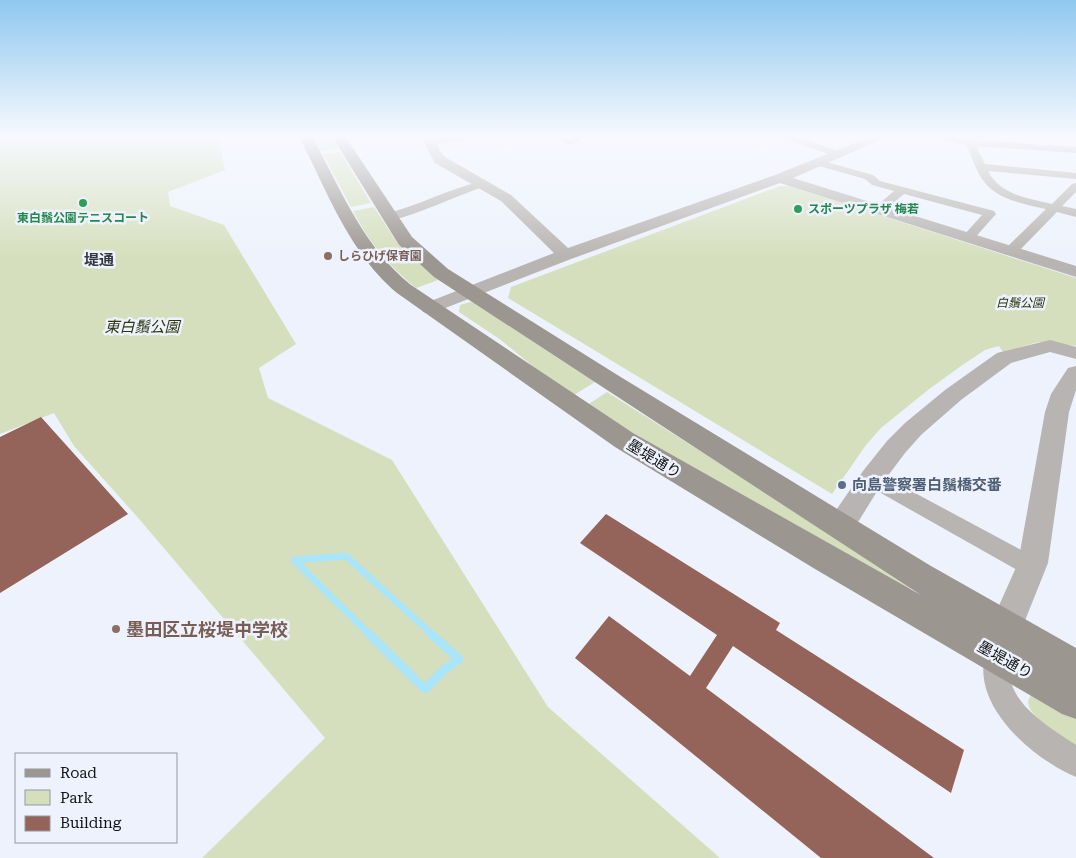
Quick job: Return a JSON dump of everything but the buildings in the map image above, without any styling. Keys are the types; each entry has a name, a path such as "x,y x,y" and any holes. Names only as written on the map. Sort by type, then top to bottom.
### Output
{"main road":[{"name":"墨堤通り","path":"326,176 366,250 388,276 430,308 624,440 735,506 1076,700"},
{"name":"墨堤通り","path":"363,176 389,217 415,251 441,273 840,526 1005,628 1076,669"}],"street":[{"path":"468,176 506,198 565,255"},
{"path":"430,308 565,255 784,176"},
{"path":"866,176 876,183 990,214 968,238"},
{"path":"987,176 997,191 1076,213"},
{"path":"780,178 1076,272"},
{"path":"389,217 407,213 448,195 482,184"},
{"path":"1011,251 1076,186"},
{"path":"878,210 902,190"},
{"path":"840,526 872,478 896,447 918,424 953,395 1004,358 1050,346 1076,353"},
{"path":"1076,373 1062,394 1057,412 1032,567 1005,628 994,668 997,684 1011,712 1034,733 1076,762"},
{"path":"872,478 1032,567"}],"green space":[{"name":"東白鬚公園","path":"0,176 209,176 168,192 170,206 224,225 296,344 259,368 268,398 392,460 548,707 720,858 202,858 325,738 140,520 74,446 54,413 0,434"},
{"path":"335,176 355,176 371,203 351,207"},
{"name":"白鬚公園","path":"780,186 789,186 1076,278 1076,346 1038,342 1003,352 999,346 985,350 928,390 881,428 866,445 832,494 508,298 511,287"},
{"path":"374,207 400,247 438,280 416,288 388,262 373,244 353,211"},
{"path":"470,302 595,382 574,395 546,377 501,340 459,312 460,305"},
{"path":"607,392 912,585 908,592 586,406"},
{"path":"1032,695 1076,715 1076,747 1052,731 1035,715 1028,701"}],"waterway":[{"path":"370,635 294,560 346,556 433,635"},
{"path":"369,634 425,689 445,669 459,659 431,634"}],"place":[{"name":"東白鬚公園テニスコート","path":"83,203"},
{"name":"スポーツプラザ 梅若","path":"798,209"},
{"name":"しらひげ保育園","path":"328,256"},
{"name":"向島警察署白鬚橋交番","path":"842,485"},
{"name":"墨田区立桜堤中学校","path":"116,629"}],"district":[{"name":"堤通","path":"99,260"}]}
